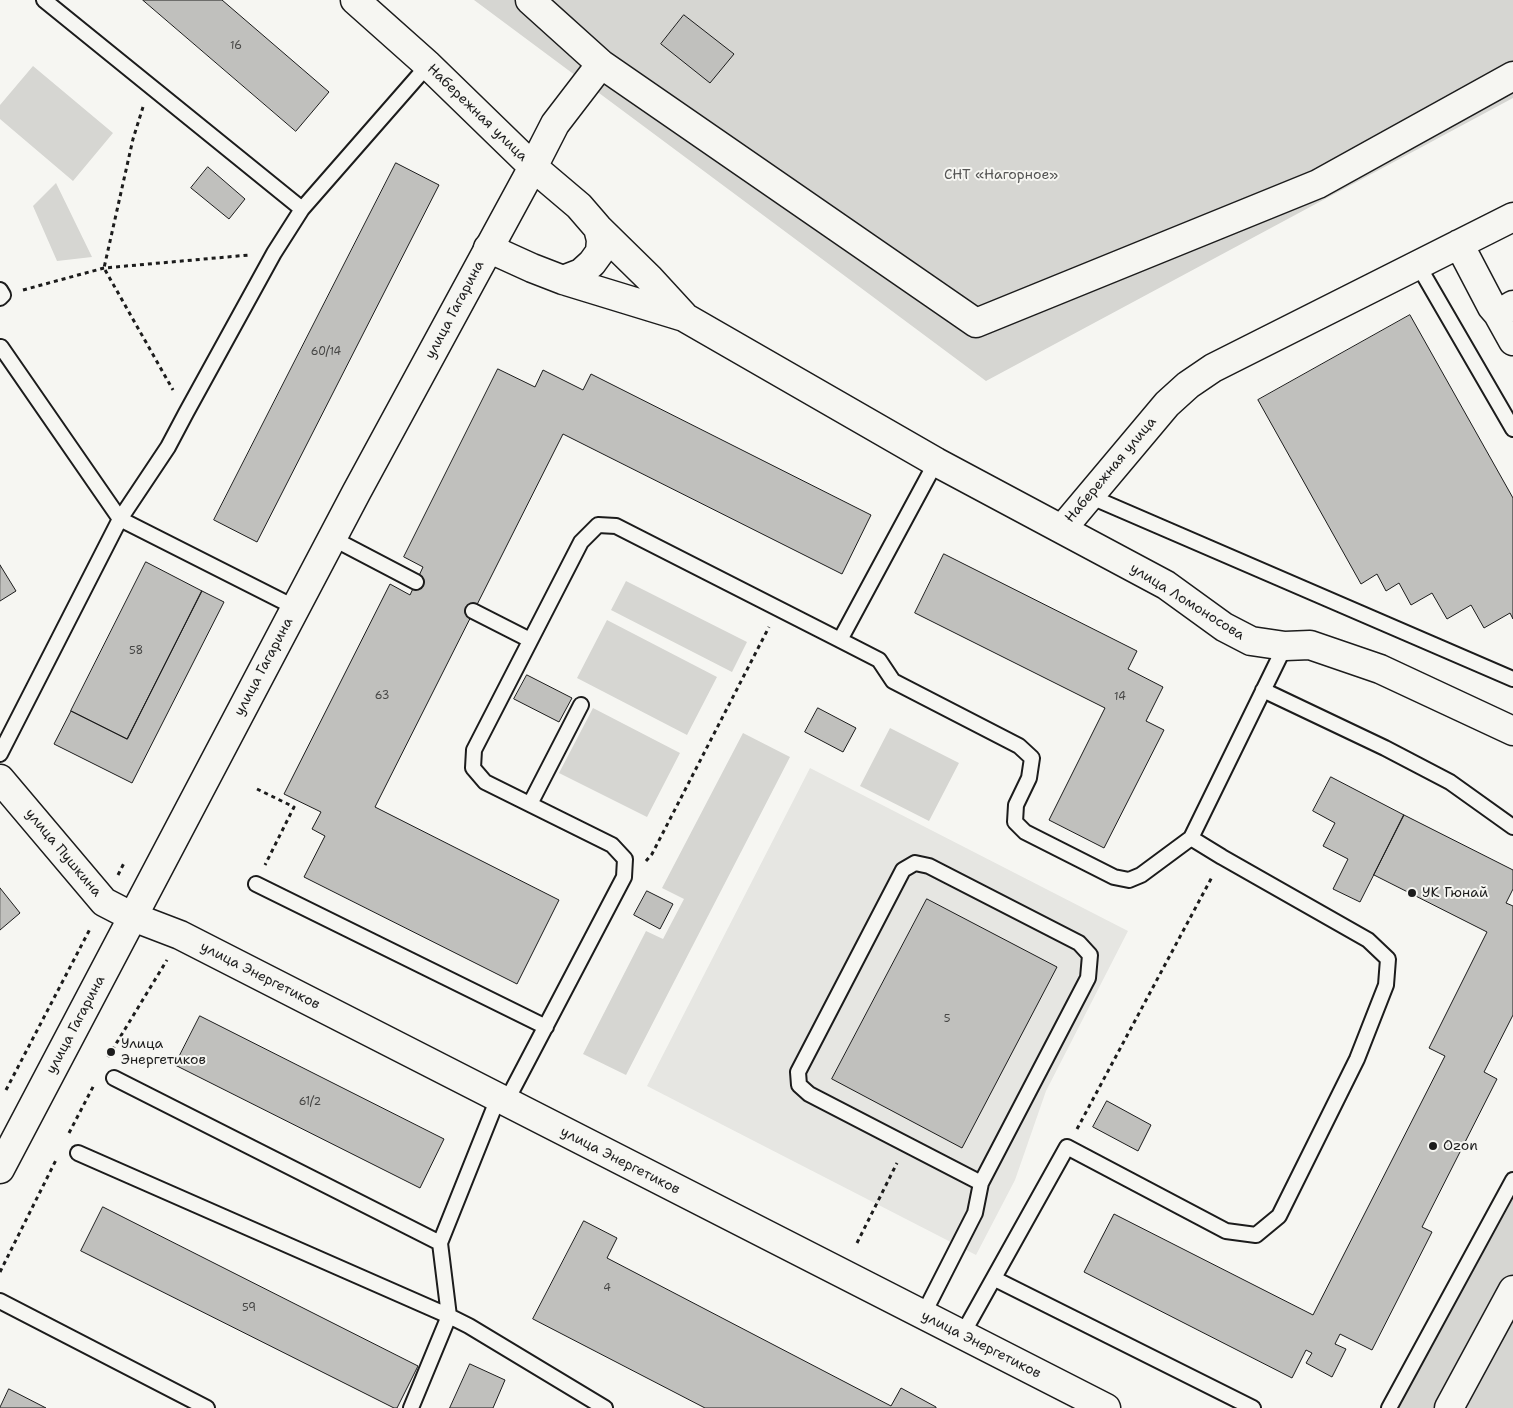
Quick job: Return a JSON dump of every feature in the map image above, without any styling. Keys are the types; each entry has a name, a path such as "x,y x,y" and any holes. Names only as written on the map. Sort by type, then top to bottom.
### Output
{"street":[{"name":"Набережная улица","path":"355,0 428,65 532,167 579,206 684,316"},
{"path":"530,0 601,64 976,323 1318,184 1513,76"},
{"name":"улица Гагарина","path":"0,1169 332,538 555,124 601,64"},
{"name":"Набережная улица","path":"488,248 563,280 684,316 936,462 1062,529 1167,404 1188,385 1213,368 1513,217"},
{"path":"563,280 582,273 592,264 600,252 601,240 598,228"},
{"path":"1459,244 1492,307 1506,310 1513,341"},
{"name":"улица Ломоносова","path":"1062,529 1166,586 1231,630 1251,641 1285,646 1310,645 1380,669 1513,731"},
{"name":"улица Пушкина","path":"0,779 104,902 133,917"},
{"name":"улица Энергетиков","path":"133,917 180,936 1106,1408"},
{"path":"1449,1408 1513,1290"}],"lane":[{"path":"44,0 302,209"},
{"path":"0,754 120,519 168,447 274,253 302,209 428,65"},
{"path":"1418,265 1513,429"},
{"path":"1,348 120,519 296,608"},
{"path":"840,640 936,462"},
{"path":"1089,496 1513,679"},
{"path":"410,1408 449,1316 440,1243 502,1100 546,1027 624,877 625,859 612,845 485,782 473,768 474,750 530,640 581,542 598,524 616,526 879,660 893,681 1019,746 1032,758 1029,778 1016,805 1015,822 1025,832 1114,877 1129,880 1141,875 1191,838 1285,646"},
{"path":"332,538 416,582"},
{"path":"473,611 530,640"},
{"path":"1264,690 1385,748 1450,782 1513,827"},
{"path":"530,804 581,705"},
{"path":"962,1335 1068,1147 1226,1231 1256,1235 1279,1216 1357,1059 1386,985 1388,959 1368,940 1191,838"},
{"path":"923,1315 975,1213 981,1183 1088,978 1090,955 1079,943 929,866 915,863 902,870 798,1072 799,1085 809,1094 981,1183"},
{"path":"256,884 546,1027"},
{"path":"114,1078 440,1243"},
{"path":"78,1153 449,1316 606,1408"},
{"path":"1389,1408 1513,1180"},
{"path":"995,1279 1253,1408"},
{"path":"0,1301 207,1408"}],"path":[{"path":"150,87 133,138 104,268 186,412"},
{"path":"1,294 104,268 274,253"},
{"path":"625,859 634,862 645,862 652,854 778,609"},
{"path":"256,884 294,807 257,789"},
{"path":"1068,1147 1222,857"},
{"path":"4,1093 125,861"},
{"path":"106,1060 171,953"},
{"path":"68,1136 98,1077"},
{"path":"857,1243 906,1145"},
{"path":"0,1272 59,1153"}],"shaded area":[{"path":"810,768 1128,931 1046,1091 1015,1180 976,1255 647,1086"}],"green space":[{"name":"СНТ «Нагорное»","path":"474,0 1513,0 1513,98 986,381"},
{"path":"33,66 113,133 73,181 0,119 0,105"},
{"path":"56,183 92,257 57,261 33,206"},
{"path":"626,581 747,642 732,672 611,610"},
{"path":"607,620 717,677 687,735 577,678"},
{"path":"593,708 680,753 647,817 559,773"},
{"path":"890,728 959,763 929,821 860,786"},
{"path":"743,733 790,757 626,1075 583,1054 646,931 663,939 684,899 662,888"},
{"path":"1513,1179 1513,1408 1388,1408"}],"building":[{"path":"143,0 222,0 329,92 296,131"},
{"path":"684,15 734,54 710,83 661,44"},
{"path":"396,163 439,185 257,542 214,520"},
{"path":"208,167 245,199 229,219 191,188"},
{"path":"1410,315 1513,498 1513,619 1510,613 1484,628 1471,605 1447,619 1432,593 1411,605 1399,583 1386,591 1377,574 1361,584 1258,400"},
{"path":"498,369 535,387 543,370 583,390 591,374 871,515 842,574 563,434 375,807 559,900 517,984 304,877 325,836 312,829 321,812 284,794 390,584 410,595 423,567 404,557"},
{"path":"944,554 1137,651 1128,669 1163,687 1146,721 1164,730 1104,848 1049,820 1105,708 915,613"},
{"path":"146,562 202,591 127,739 71,711"},
{"path":"0,565 16,591 0,601"},
{"path":"202,591 224,602 132,783 54,744 71,711 127,739"},
{"path":"527,675 572,698 559,722 514,699"},
{"path":"818,708 856,728 843,752 805,732"},
{"path":"1331,777 1404,815 1360,902 1333,889 1348,859 1323,846 1335,823 1313,811"},
{"path":"1404,815 1513,870 1513,889 1506,903 1513,906 1513,1015 1484,1072 1497,1079 1422,1227 1432,1232 1372,1350 1340,1334 1335,1344 1346,1349 1332,1377 1306,1363 1312,1353 1306,1350 1292,1378 1084,1272 1114,1214 1313,1315 1445,1056 1429,1048 1487,932 1374,875"},
{"path":"0,888 20,913 0,930"},
{"path":"647,891 673,904 660,929 634,915"},
{"path":"927,899 1057,967 962,1148 832,1079"},
{"path":"200,1016 444,1139 420,1188 175,1065"},
{"path":"1107,1101 1151,1125 1138,1151 1093,1127"},
{"path":"103,1207 418,1366 397,1408 81,1251"},
{"path":"584,1221 617,1238 607,1258 891,1406 901,1388 936,1408 705,1408 533,1319"},
{"path":"470,1364 505,1380 493,1408 450,1408"},
{"path":"9,1389 46,1408 0,1408"}],"place":[{"name":"УК Гюнай","path":"1412,893"},
{"name":"Улица Энергетиков","path":"111,1052"},
{"name":"Ozon","path":"1433,1146"}]}
